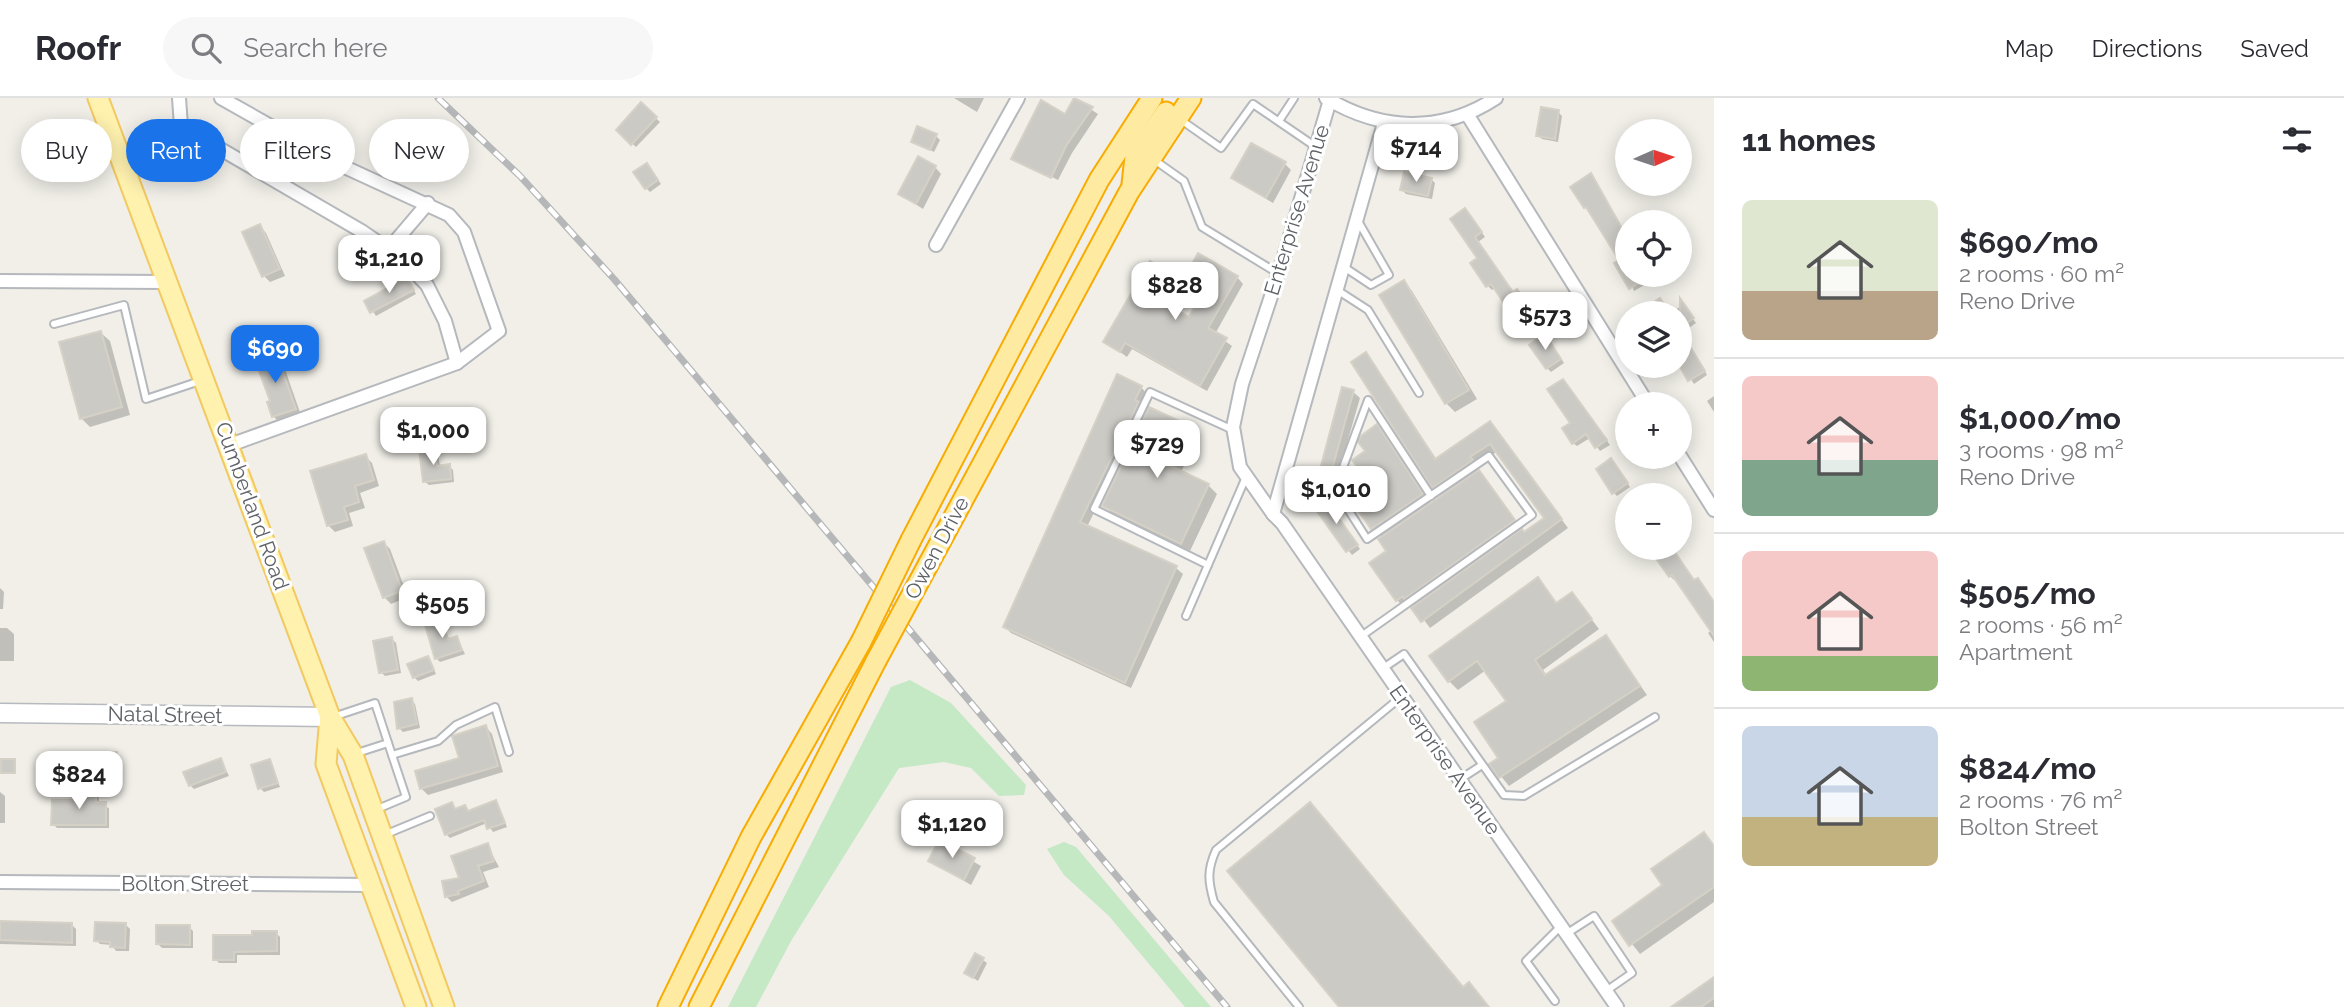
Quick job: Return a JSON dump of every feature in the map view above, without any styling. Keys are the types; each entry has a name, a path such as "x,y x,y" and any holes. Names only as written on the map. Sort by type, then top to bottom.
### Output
{"highway":[{"name":"Owen Drive","path":"668,1007 751,836 861,642 911,540 1099,180 1152,98"},
{"name":"Owen Drive","path":"699,1007 929,563 1132,188 1152,158 1176,108 1191,98"},
{"path":"1132,188 1135,157 1176,108"}],"main road":[{"name":"Cumberland Road","path":"98,98 330,717 353,755 444,1007"},
{"name":"Natal Street","path":"0,713 330,717"},
{"name":"Cumberland Road","path":"330,717 326,764 416,1007"}],"street":[{"path":"179,98 181,126 388,250 426,285 445,321 457,363"},
{"path":"221,98 338,164 428,203 449,215 464,232 499,331 457,363 230,445"},
{"path":"936,245 1018,98"},
{"path":"1328,99 1384,123 1429,124 1467,114 1496,98"},
{"name":"Enterprise Avenue","path":"1328,99 1279,274 1242,384 1233,430 1240,467 1282,523 1617,1007"},
{"path":"1467,114 1641,392"},
{"path":"1273,514 1384,123"},
{"path":"388,250 428,203"},
{"path":"0,281 167,282"},
{"path":"1691,469 1709,490 1714,510"},
{"name":"Bolton Street","path":"0,883 371,885"}],"lane":[{"path":"1279,121 1294,98"},
{"path":"1176,108 1221,148 1253,104 1316,147"},
{"path":"1152,158 1184,181 1202,227 1279,274"},
{"path":"1343,267 1371,285 1389,275 1357,219"},
{"path":"1337,290 1368,310 1419,393"},
{"path":"54,324 124,305 146,399 205,379"},
{"path":"1208,565 1094,509 1150,392 1233,430"},
{"path":"1360,637 1532,515 1489,456 1431,496 1367,539 1335,489 1368,400 1431,496"},
{"path":"1186,616 1247,476"},
{"path":"1382,668 1404,654 1504,795 1524,796 1655,717"},
{"path":"1299,1007 1214,902 1208,881 1209,867 1216,850 1401,696"},
{"path":"330,717 375,703 405,797 373,811"},
{"path":"392,755 438,741 456,725 495,707 509,752"},
{"path":"353,755 388,743"},
{"path":"1459,780 1482,765"},
{"path":"382,836 430,816"},
{"path":"1555,1001 1526,961 1564,930 1594,916 1632,973 1606,991"}],"green space":[{"path":"910,680 951,703 1026,785 1024,795 999,796 971,768 944,762 899,768 791,941 756,1007 728,1007 891,687"},
{"path":"1064,842 1076,847 1211,1007 1185,1007 1109,916 1064,875 1047,849"}],"building":[{"path":"1074,98 1093,107 1066,146 1051,178 1011,159 1041,100 1065,114"},
{"path":"641,102 657,117 631,145 616,130"},
{"path":"1541,107 1559,110 1555,139 1536,136"},
{"path":"917,126 937,134 930,150 911,142"},
{"path":"1251,143 1286,162 1266,198 1231,178"},
{"path":"918,156 936,166 916,204 898,194"},
{"path":"647,163 658,180 645,189 633,172"},
{"path":"1404,172 1432,178 1428,196 1400,190"},
{"path":"1591,173 1615,216 1615,254 1586,207 1584,208 1570,187"},
{"path":"1465,208 1482,232 1475,237 1513,292 1517,289 1534,314 1518,324 1491,284 1486,287 1470,263 1477,258 1450,219"},
{"path":"260,224 280,269 262,277 242,232"},
{"path":"1198,253 1238,276 1208,328 1227,338 1200,386 1125,343 1120,352 1103,342 1150,261 1167,272 1152,297 1189,317 1207,285 1187,273"},
{"path":"407,277 414,290 370,313 364,301"},
{"path":"1404,280 1469,390 1445,404 1379,295"},
{"path":"101,331 122,407 80,419 59,342"},
{"path":"1545,334 1561,359 1546,369 1529,345"},
{"path":"1692,350 1705,371 1688,381 1686,378 1692,378"},
{"path":"1366,352 1435,459 1490,421 1562,519 1421,622 1411,608 1522,529 1524,532 1544,518 1490,444 1470,457 1473,460 1432,488 1351,362"},
{"path":"276,353 296,409 272,417 267,402 270,401 255,360"},
{"path":"1117,374 1142,386 1135,400 1139,402 1080,522 1177,566 1125,683 1003,627"},
{"path":"1563,379 1607,440 1595,448 1586,434 1572,444 1562,428 1570,423 1547,389"},
{"path":"1342,387 1354,390 1329,480 1318,477"},
{"path":"1149,407 1190,426 1171,466 1209,484 1181,544 1102,506"},
{"path":"1377,424 1423,494 1371,529 1342,487 1361,473 1352,460 1365,451 1358,442 1361,436"},
{"path":"435,448 437,466 450,464 451,479 423,482 419,449"},
{"path":"366,454 374,480 355,486 359,502 344,507 348,520 327,526 310,471"},
{"path":"1611,458 1615,469 1618,469 1628,483 1615,483 1615,492 1612,494 1596,469"},
{"path":"1479,470 1515,520 1404,599 1403,596 1396,601 1369,563 1386,551 1378,539"},
{"path":"1325,499 1358,545 1346,552 1314,507"},
{"path":"384,541 402,591 383,598 364,548"},
{"path":"1657,560 1680,560 1694,580 1698,578 1714,602 1714,636 1672,575 1669,577"},
{"path":"1538,577 1556,603 1572,592 1592,619 1535,660 1545,675 1606,635 1640,686 1499,778 1489,764 1498,758 1474,722 1506,701 1477,661 1448,682 1429,656"},
{"path":"441,619 448,639 457,636 462,650 435,659 425,625"},
{"path":"392,637 398,670 379,673 373,641"},
{"path":"428,656 434,670 413,678 407,664"},
{"path":"412,698 417,724 397,729 394,702"},
{"path":"486,725 498,766 420,789 415,771 459,758 452,736"},
{"path":"117,752 118,773 93,773 93,753"},
{"path":"221,758 226,772 189,786 183,772"},
{"path":"1,759 15,759 15,773 1,773"},
{"path":"270,759 278,783 258,789 251,765"},
{"path":"79,790 96,790 96,802 106,802 106,825 51,825 52,800 76,800"},
{"path":"496,800 505,823 487,829 484,820 445,835 435,809 452,802 455,809 465,805 468,811"},
{"path":"1310,802 1463,987 1469,982 1489,1007 1339,1007 1227,871"},
{"path":"1704,832 1714,846 1714,887 1629,946 1612,921 1662,885 1651,869"},
{"path":"939,840 975,858 964,880 928,861"},
{"path":"488,843 494,861 478,866 484,881 458,891 459,894 445,897 442,881 459,878 451,856"},
{"path":"0,921 72,923 72,943 0,940"},
{"path":"95,922 126,923 125,948 110,947 110,942 94,941"},
{"path":"156,925 190,925 190,945 156,944"},
{"path":"252,931 277,931 277,951 234,952 234,960 213,960 213,935 252,935"},
{"path":"975,953 984,958 973,978 964,973"},
{"path":"1714,977 1714,998 1701,1007 1671,1007"}],"railway":[{"path":"438,98 520,176 614,279 1227,1007"}]}
